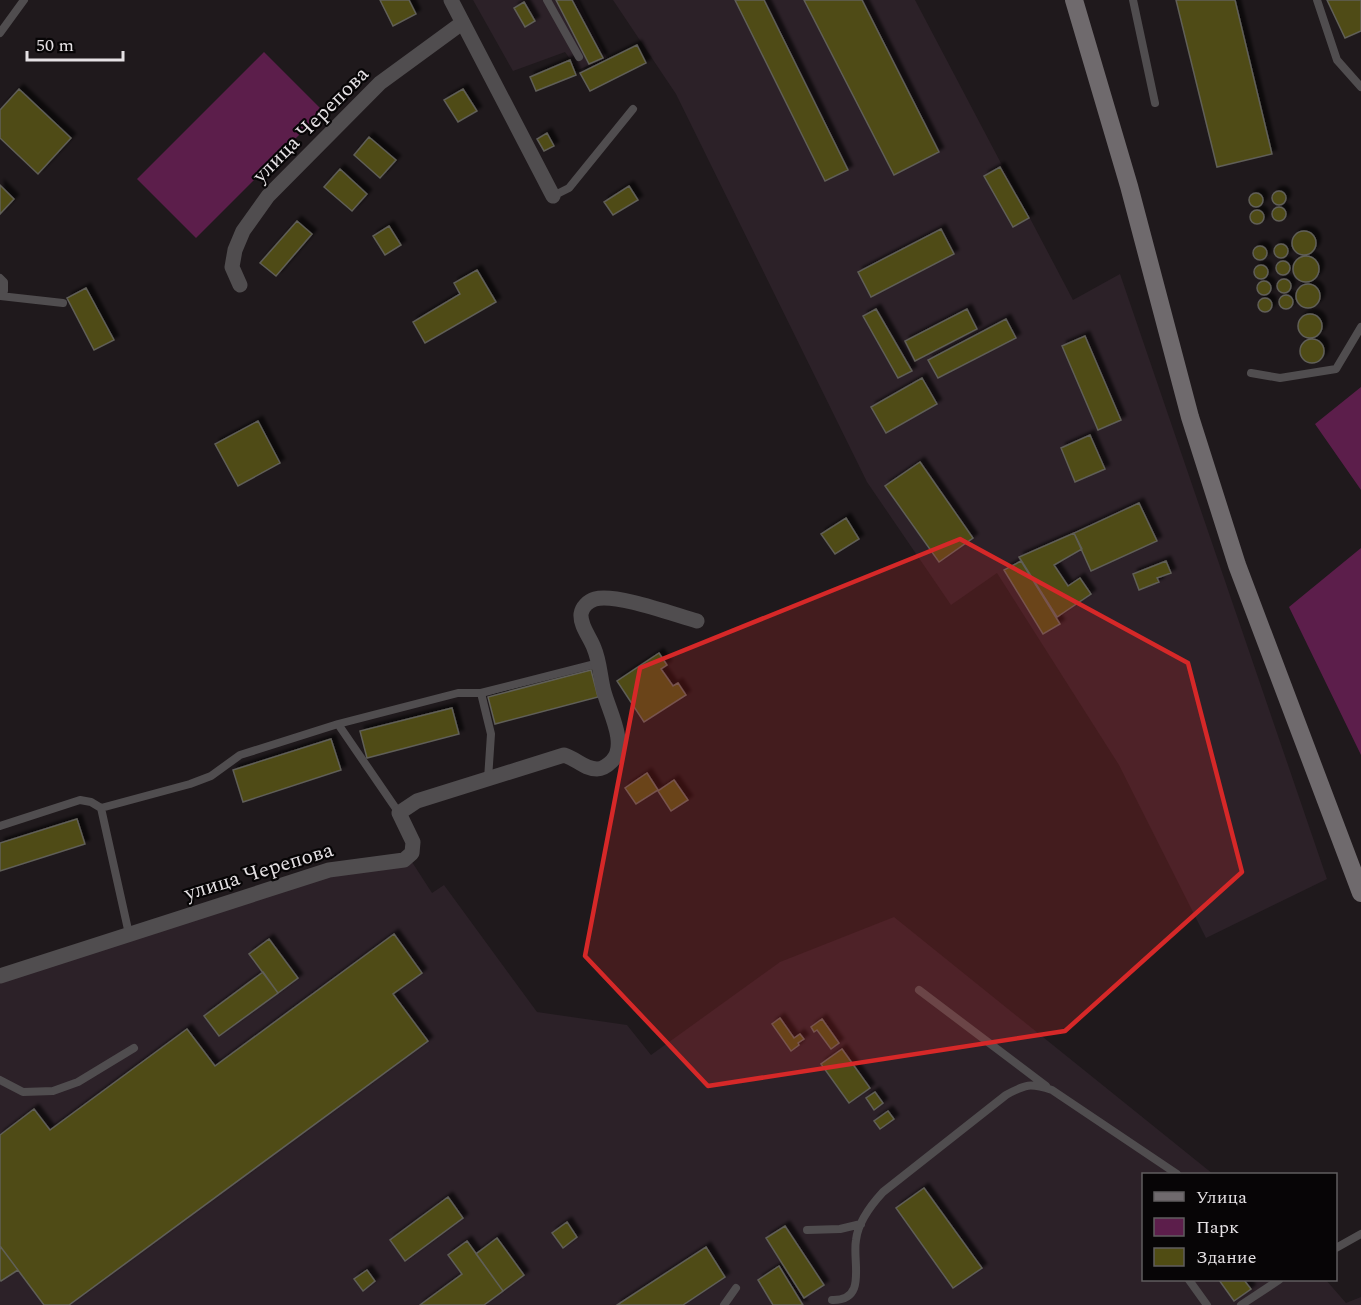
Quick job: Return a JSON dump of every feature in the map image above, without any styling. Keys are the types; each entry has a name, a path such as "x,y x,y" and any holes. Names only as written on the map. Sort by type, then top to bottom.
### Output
{"street":[{"path":"451,0 553,196"},
{"path":"1074,0 1129,186 1190,417 1237,565 1361,893"},
{"name":"улица Черепова","path":"240,285 232,267 235,250 243,231 268,196 381,83 462,23"},
{"path":"399,813 417,801 564,755 573,757 587,768 599,769 608,765 617,756 619,746 617,734 604,692 599,663 581,621 581,612 586,603 594,599 605,598 627,601 697,621"},
{"name":"улица Черепова","path":"0,976 329,870 404,860 412,853 413,842 399,813"}],"lane":[{"path":"0,33 24,0"},
{"path":"547,0 579,57"},
{"path":"1134,0 1155,103"},
{"path":"1317,0 1336,60 1361,87"},
{"path":"553,196 569,188 633,109"},
{"path":"0,278 4,282 4,291 0,295"},
{"path":"0,295 63,303"},
{"path":"1251,373 1280,378 1336,369 1361,327"},
{"path":"0,826 80,800 101,807 190,784 211,776 240,755 338,724 458,693 481,693 599,663"},
{"path":"481,693 491,734 488,779"},
{"path":"338,724 399,813"},
{"path":"101,807 129,934"},
{"path":"919,990 1052,1090 1176,1173"},
{"path":"0,1080 23,1092 53,1091 78,1082 134,1048"},
{"path":"832,1299 840,1300 855,1287 857,1277 855,1240 871,1205 883,1192 1006,1095 1021,1087 1035,1085 1052,1090"},
{"path":"807,1230 840,1229 861,1224"},
{"path":"1337,1247 1361,1234"},
{"path":"1190,1281 1207,1305"},
{"path":"1241,1305 1277,1281"},
{"path":"724,1305 736,1288"}],"highlighted area":[{"path":"960,539 1188,663 1242,872 1065,1031 708,1086 585,956 640,668"}],"shaded area":[{"path":"473,0 578,0 607,58 578,70 565,52 513,71"},
{"path":"613,0 915,0 1073,300 1120,274 1327,879 1206,938 1119,765 997,573 951,605 867,482 676,94"},
{"path":"412,862 432,893 444,885 537,1012 627,1025 651,1055 780,962 894,917 1212,1173 1142,1173 1142,1281 1327,1281 1346,1303 1361,1297 1361,1305 0,1305 0,982 319,877"}],"green space":[{"path":"264,52 323,111 196,238 137,179"},
{"path":"1361,387 1361,490 1315,424"},
{"path":"1361,548 1361,755 1289,607"}],"building":[{"path":"380,0 409,0 416,14 393,26"},
{"path":"556,0 572,0 603,58 589,64"},
{"path":"735,0 764,0 848,170 825,181"},
{"path":"804,0 862,0 939,152 894,175"},
{"path":"1176,0 1235,0 1272,154 1217,167"},
{"path":"1327,0 1361,0 1361,31 1345,38"},
{"path":"524,2 535,21 525,27 514,8"},
{"path":"637,45 646,63 590,91 580,73"},
{"path":"570,60 576,75 536,91 530,77"},
{"path":"19,89 71,138 38,174 0,138 0,110"},
{"path":"463,89 477,111 458,122 444,100"},
{"path":"547,133 554,146 544,151 537,139"},
{"path":"369,137 396,160 380,178 354,155"},
{"path":"1000,167 1029,218 1013,227 984,176"},
{"path":"340,169 367,194 352,211 324,187"},
{"path":"0,185 14,199 0,214"},
{"path":"629,186 638,200 613,215 604,202"},
{"path":"1276,191 1282,191 1286,198 1282,205 1276,205 1272,201 1272,195"},
{"path":"1253,193 1259,193 1263,200 1259,207 1253,207 1249,203 1249,197"},
{"path":"1276,207 1282,207 1286,214 1282,221 1276,221 1272,217 1272,211"},
{"path":"1254,210 1260,210 1264,217 1260,224 1254,224 1250,220 1250,214"},
{"path":"297,221 312,234 276,276 260,263"},
{"path":"389,226 401,245 385,255 373,236"},
{"path":"941,229 954,254 871,297 858,272"},
{"path":"1299,231 1309,231 1316,238 1316,248 1309,255 1299,255 1292,248 1292,238"},
{"path":"1278,244 1284,244 1288,251 1284,258 1278,258 1274,254 1274,248"},
{"path":"1257,246 1263,246 1267,253 1263,260 1257,260 1253,256 1253,250"},
{"path":"1306,256 1315,260 1319,269 1315,278 1306,282 1297,278 1293,269 1297,260"},
{"path":"1280,261 1286,261 1290,268 1286,275 1280,275 1276,271 1276,265"},
{"path":"1258,265 1264,265 1268,272 1264,279 1258,279 1254,275 1254,269"},
{"path":"477,270 496,302 425,343 413,322 460,294 454,283"},
{"path":"1281,279 1287,279 1291,286 1287,293 1281,293 1277,289 1277,283"},
{"path":"1261,281 1267,281 1271,288 1267,295 1261,295 1257,291 1257,285"},
{"path":"1303,284 1313,284 1320,291 1320,301 1313,308 1303,308 1296,301 1296,291"},
{"path":"86,288 114,340 94,350 67,298"},
{"path":"1283,295 1289,295 1293,302 1289,309 1283,309 1279,305 1279,299"},
{"path":"1262,298 1268,298 1272,305 1268,312 1262,312 1258,308 1258,302"},
{"path":"876,309 912,371 898,378 863,316"},
{"path":"967,309 977,329 915,361 905,341"},
{"path":"1305,314 1315,314 1322,321 1322,331 1315,338 1305,338 1298,331 1298,321"},
{"path":"1006,319 1016,338 938,378 928,360"},
{"path":"1085,336 1121,420 1098,430 1062,346"},
{"path":"1307,339 1317,339 1324,346 1324,356 1317,363 1307,363 1300,356 1300,346"},
{"path":"922,378 937,404 886,433 871,407"},
{"path":"258,421 280,463 238,486 215,444"},
{"path":"1090,435 1105,469 1075,482 1061,448"},
{"path":"920,462 973,538 939,562 885,486"},
{"path":"1139,503 1157,541 1091,571 1074,533"},
{"path":"846,518 859,539 835,554 821,534"},
{"path":"1074,533 1082,549 1054,565 1068,586 1080,578 1091,594 1057,617 1019,557"},
{"path":"1021,561 1060,624 1043,634 1004,570"},
{"path":"1166,561 1171,573 1157,578 1159,582 1139,590 1133,574"},
{"path":"659,653 667,665 661,669 673,686 678,683 686,695 644,722 617,681"},
{"path":"591,670 598,697 495,724 488,697"},
{"path":"452,708 459,734 367,758 360,731"},
{"path":"331,739 341,770 243,802 233,770"},
{"path":"647,773 658,790 636,804 625,788"},
{"path":"674,780 688,800 671,811 658,791"},
{"path":"77,819 85,844 0,871 0,843"},
{"path":"394,934 422,973 393,994 428,1041 69,1305 44,1305 0,1246 0,1135 34,1109 50,1130 187,1029 215,1066"},
{"path":"269,939 298,978 278,993 249,954"},
{"path":"263,972 278,993 219,1036 204,1016"},
{"path":"780,1018 794,1038 800,1034 804,1039 791,1051 772,1024"},
{"path":"822,1019 839,1043 831,1049 817,1030 814,1032 811,1027"},
{"path":"842,1049 870,1088 849,1103 821,1064"},
{"path":"875,1092 883,1103 874,1110 866,1098"},
{"path":"888,1111 894,1119 880,1129 874,1121"},
{"path":"924,1188 982,1268 953,1288 896,1208"},
{"path":"448,1197 463,1218 405,1261 390,1240"},
{"path":"567,1222 577,1237 563,1248 552,1233"},
{"path":"785,1226 824,1285 804,1298 766,1238"},
{"path":"497,1238 524,1275 503,1291 476,1254"},
{"path":"467,1241 503,1291 484,1305 420,1305 462,1274 448,1255"},
{"path":"0,1246 18,1270 1,1281 0,1280"},
{"path":"706,1247 725,1277 683,1305 617,1305"},
{"path":"779,1266 803,1305 773,1305 758,1280"},
{"path":"367,1270 375,1281 363,1291 354,1279"},
{"path":"1220,1281 1245,1281 1251,1289 1234,1301"}]}
